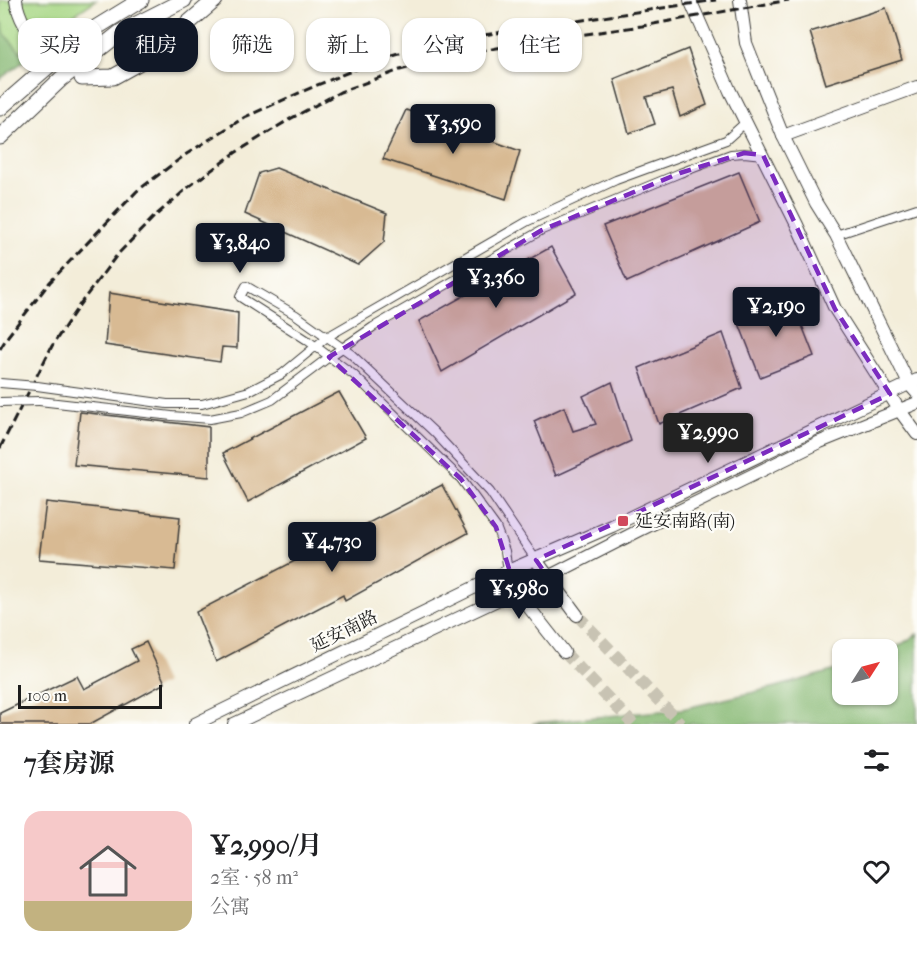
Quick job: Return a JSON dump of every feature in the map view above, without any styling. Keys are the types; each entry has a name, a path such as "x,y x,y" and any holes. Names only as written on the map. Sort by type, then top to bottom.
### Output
{"highway":[{"path":"0,108 84,35 141,0"},
{"path":"0,137 61,79 121,32 184,0"},
{"path":"82,78 113,77 149,57 215,0"}],"street":[{"path":"16,0 16,8 21,18"},
{"path":"690,0 730,91 797,225 835,309 917,434"},
{"path":"740,0 746,44 783,136 914,386"},
{"path":"783,136 917,87"},
{"path":"0,383 167,404 201,404 249,391 282,374 327,337 528,221 616,180 726,140 746,122"},
{"path":"0,402 39,401 172,417 210,419 241,413 272,400 373,327 542,230 731,154 763,155"},
{"path":"836,235 917,208"},
{"path":"564,652 511,583 505,551 496,527 461,479 354,375 315,346 240,297 246,285 296,315 351,354 434,432 490,492 577,615"},
{"name":"延安南路","path":"195,724 508,571 612,526 890,394 914,386"},
{"path":"234,724 548,577 820,441 917,403"}],"highlighted area":[{"path":"744,153 763,155 835,309 890,394 536,560 548,577 516,591 496,527 461,479 329,357 542,230 680,173"}],"green space":[{"path":"0,0 96,0 69,18 18,18 18,53 0,65"},
{"path":"0,17 5,35 18,49 18,66 0,79"},
{"path":"917,634 917,724 533,724 682,709 832,671 832,705 898,705 898,646"}],"building":[{"path":"886,8 902,60 826,84 810,32"},
{"path":"688,49 707,105 680,117 672,90 646,97 655,124 629,133 614,79"},
{"path":"406,110 520,151 506,199 383,159"},
{"path":"276,168 387,213 384,242 358,265 245,214 259,173"},
{"path":"739,172 760,222 627,282 603,226"},
{"path":"551,247 576,293 442,372 419,321"},
{"path":"109,293 238,313 237,348 222,347 220,362 105,345"},
{"path":"792,300 814,356 760,377 738,321"},
{"path":"723,333 742,388 659,424 639,368"},
{"path":"612,382 631,441 556,476 534,421 564,407 573,431 596,424 583,396"},
{"path":"339,392 366,438 248,502 223,453"},
{"path":"80,412 209,427 209,477 74,465"},
{"path":"442,485 468,533 345,601 343,595 216,662 196,612"},
{"path":"46,502 180,517 175,570 39,559"},
{"path":"146,642 165,683 90,724 0,724 0,713 77,676 84,689 137,661 131,649"}],"tunnel":[{"path":"74,72 78,75"},
{"path":"577,615 681,724"},
{"path":"564,652 633,724"}],"railway":[{"path":"0,349 50,282 137,191 185,155 245,117 378,60 450,40 716,0"},
{"path":"0,448 52,346 117,255 155,216 191,185 235,153 290,119 340,92 400,70 469,53 789,0"}],"place":[{"name":"延安南路(南)","path":"623,521"}]}
